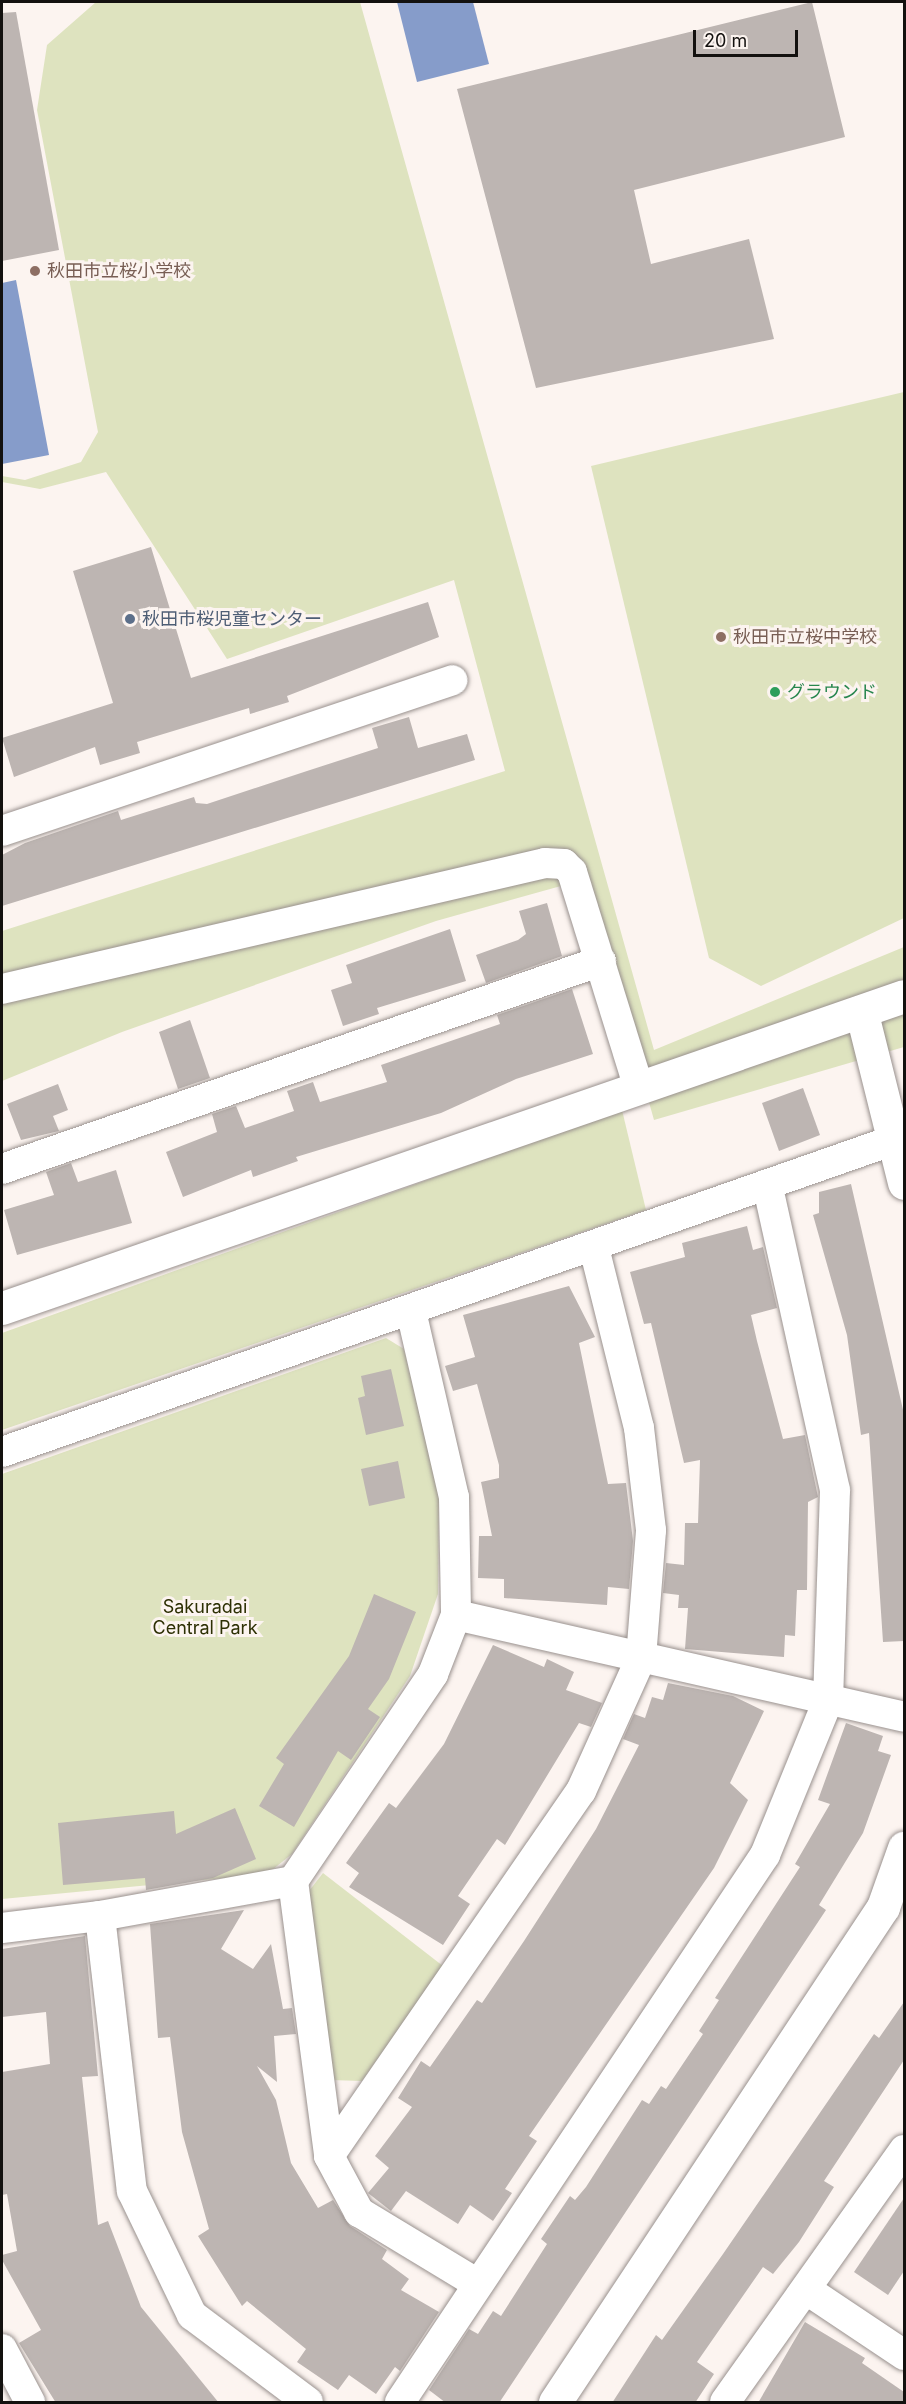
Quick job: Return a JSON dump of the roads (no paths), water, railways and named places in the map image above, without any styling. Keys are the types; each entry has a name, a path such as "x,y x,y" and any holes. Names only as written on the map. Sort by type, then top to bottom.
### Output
{"street":[{"path":"2,831 452,680"},
{"path":"2,989 545,863 564,864 572,872 639,1089"},
{"path":"2,1168 601,962"},
{"path":"2,1308 862,1014 904,996"},
{"path":"862,1014 904,1183"},
{"path":"2,1452 594,1248 894,1140"},
{"path":"400,2403 765,1855 828,1701 836,1490 767,1184"},
{"path":"329,2156 581,1791 642,1658 651,1530 639,1428 594,1248"},
{"path":"411,1311 454,1497 456,1615 433,1674 292,1881 329,2156 358,2212 478,2284"},
{"path":"456,1615 904,1717"},
{"path":"555,2403 883,1907 904,1848"},
{"path":"2,1928 100,1916 292,1881"},
{"path":"100,1916 132,2192 192,2315 308,2403"},
{"path":"724,2403 807,2290 904,2150"},
{"path":"807,2290 904,2355"},
{"path":"2,2349 30,2403"}],"water":[{"path":"397,2 473,2 489,64 417,82"},
{"path":"16,280 49,455 2,464 2,283"}],"place":[{"name":"秋田市立桜小学校","path":"35,271"},
{"name":"秋田市桜児童センター","path":"130,619"},
{"name":"秋田市立桜中学校","path":"721,637"},
{"name":"グラウンド","path":"775,692"}],"park label":[{"name":"Sakuradai Central Park","path":"205,1618"}]}
